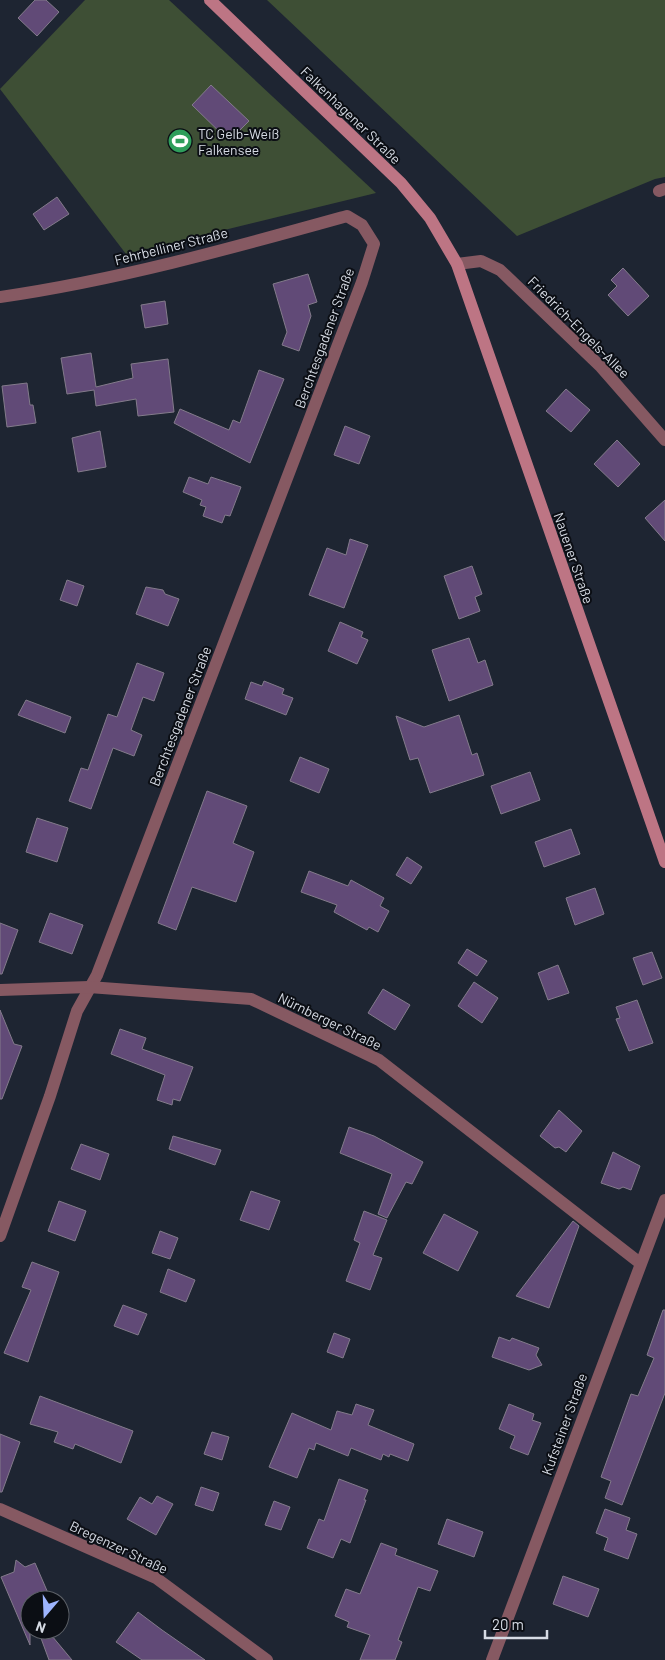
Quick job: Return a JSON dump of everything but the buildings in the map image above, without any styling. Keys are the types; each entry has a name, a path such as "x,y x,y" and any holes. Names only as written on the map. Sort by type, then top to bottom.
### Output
{"main road":[{"name":"Falkenhagener Straße","path":"210,0 401,183 430,218 457,264"},
{"name":"Nauener Straße","path":"457,264 665,862"}],"street":[{"name":"Fehrbelliner Straße","path":"0,297 46,290 181,261 347,216"},
{"name":"Berchtesgadener Straße","path":"0,1236 50,1096 77,1011 89,987 98,975 362,282 374,244 362,225 347,216"},
{"name":"Friedrich-Engels-Allee","path":"457,264 481,261 500,270 600,367 665,440"},
{"name":"Nürnberger Straße","path":"0,990 89,987 251,999 379,1060 640,1263"},
{"name":"Kufsteiner Straße","path":"492,1660 665,1200"},
{"name":"Bregenzer Straße","path":"0,1509 156,1578 267,1660"}],"green space":[{"name":"TC Gelb-Weiß Falkensee","path":"85,0 169,0 376,193 126,254 0,89"},
{"path":"267,0 665,0 665,177 655,179 517,236"}],"place":[{"name":"TC Gelb-Weiß Falkensee","path":"180,141"}]}
